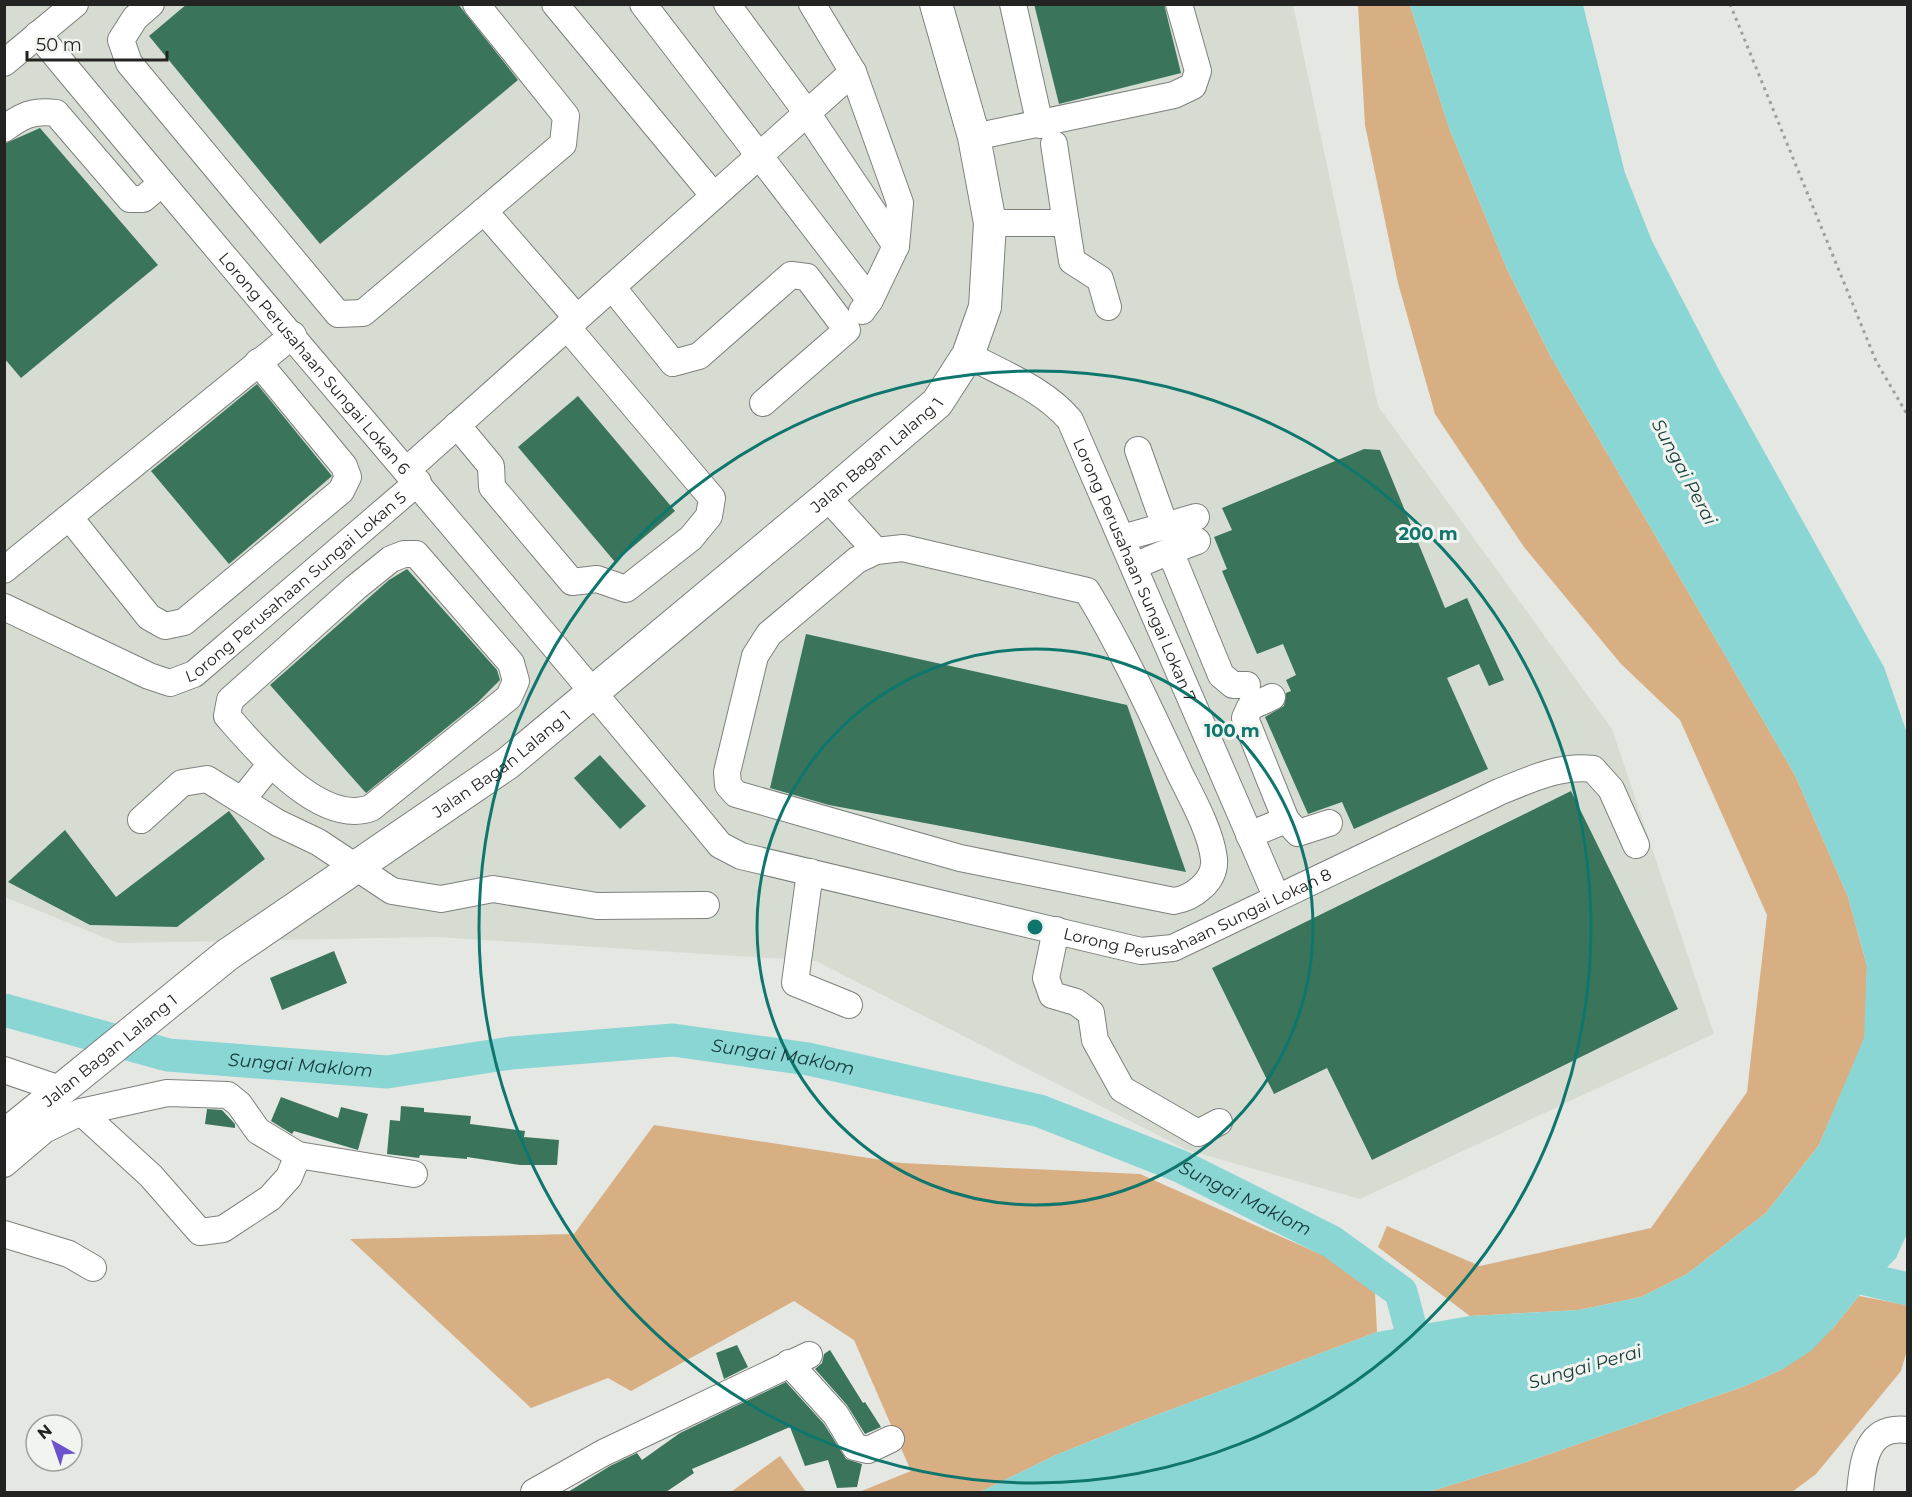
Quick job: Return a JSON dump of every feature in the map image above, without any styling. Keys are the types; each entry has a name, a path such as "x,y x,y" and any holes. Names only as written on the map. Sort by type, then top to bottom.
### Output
{"main road":[{"name":"Jalan Bagan Lalang 1","path":"4,1136 226,955 508,763 937,403 968,355 985,307 990,223 974,137 936,4"}],"street":[{"path":"4,63 75,4"},
{"path":"151,4 135,18 121,40 129,63 338,314 363,313 563,144 566,116 476,4"},
{"path":"555,4 714,196"},
{"path":"643,4 870,300"},
{"path":"728,4 807,113 896,246"},
{"path":"763,403 847,330 870,300 896,246 900,203 853,72 812,4"},
{"path":"1013,4 1064,194 1072,261 1100,279 1108,307"},
{"path":"974,137 1047,134 1174,95 1193,86 1198,71 1179,4"},
{"name":"Lorong Perusahaan Sungai Lokan 6","path":"39,34 161,184 293,335 594,692"},
{"name":"Lorong Perusahaan Sungai Lokan 5","path":"4,607 149,676 170,683 194,674 412,476 457,425 853,72"},
{"path":"4,129 20,117 38,110 56,113 130,200 143,199 161,184"},
{"path":"457,425 491,466 492,488 572,582 597,579 626,589 691,538 709,516 712,498 483,211"},
{"path":"990,223 1066,223"},
{"path":"612,287 673,363 699,356 791,275 807,277 847,330"},
{"path":"4,570 293,335"},
{"name":"Lorong Perusahaan Sungai Lokan 7","path":"968,355 1058,405 1070,420 1276,896"},
{"path":"70,518 149,617 165,626 184,621 315,513 341,491 348,477 344,466 258,362"},
{"path":"1138,450 1165,526"},
{"path":"827,497 876,551"},
{"path":"1122,538 1165,526 1197,529 1170,551 1134,566"},
{"path":"903,548 1087,591 1113,636 1199,814 1214,860 1206,882 1189,898 1174,901 960,858 736,794 728,785 727,772 755,656 769,634 790,615 857,560 876,551 903,548"},
{"path":"1170,551 1221,675 1233,686 1247,685"},
{"path":"404,554 416,554 511,663 516,681 509,697 371,808 362,812 320,802 270,765 227,717 230,700 391,559 404,554"},
{"name":"Lorong Perusahaan Sungai Lokan 8","path":"594,692 720,845 741,856 1141,951 1173,948 1276,896 1498,792 1546,773 1577,767 1593,769 1603,778 1636,845"},
{"path":"1272,697 1250,707 1245,718 1286,820 1298,833 1329,823"},
{"path":"242,800 270,765"},
{"path":"141,820 182,783 207,779 356,866 392,891 441,899 493,889 597,906 706,905"},
{"path":"1249,835 1286,820"},
{"path":"810,872 795,983 849,1005"},
{"path":"1056,930 1046,978 1052,995 1076,1002 1091,1013 1095,1040 1122,1089 1198,1133 1219,1122"},
{"path":"4,1070 64,1086"},
{"path":"4,1164 44,1130 81,1113 167,1094 228,1095 239,1104 258,1131 298,1155 414,1174"},
{"path":"81,1113 151,1176 200,1232 223,1229 270,1198 290,1177 298,1155"},
{"path":"4,1234 69,1254 93,1268"},
{"path":"534,1492 603,1453 799,1359 855,1447 868,1450 891,1439"},
{"path":"1860,1492 1862,1470 1874,1439 1884,1431 1908,1430"}],"path":[{"path":"1730,4 1876,361 1908,416"}],"shaded area":[{"path":"4,5 1293,5 1378,406 1612,729 1714,1034 1360,1199 1187,1150 816,961 435,937 118,943 5,897"},
{"path":"1358,5 1410,5 1449,128 1507,269 1551,357 1795,775 1848,897 1867,966 1865,1038 1819,1145 1766,1213 1687,1274 1641,1297 1579,1310 1470,1316 1378,1247 1387,1226 1480,1266 1651,1228 1747,1092 1767,915 1680,720 1621,664 1524,547 1435,414 1398,283 1365,125"},
{"path":"654,1125 901,1163 1140,1174 1338,1262 1375,1292 1377,1332 1056,1455 980,1492 859,1492 911,1471 854,1340 794,1301 631,1391 608,1378 531,1408 350,1239 574,1234"},
{"path":"1859,1296 1907,1305 1907,1350 1901,1371 1816,1474 1792,1492 1428,1492 1523,1463 1745,1386 1783,1369 1833,1328"},
{"path":"780,1456 806,1492 731,1492"}],"water":[{"name":"Sungai Perai","path":"1410,5 1583,5 1625,173 1652,241 1721,374 1884,667 1908,736 1907,1234 1896,1258 1859,1296 1833,1328 1811,1351 1783,1369 1745,1386 1523,1463 1428,1492 980,1492 1056,1455 1377,1332 1470,1316 1579,1310 1641,1297 1687,1274 1766,1213 1819,1145 1864,1038 1867,966 1848,897 1795,775 1551,357 1507,269 1449,128"}],"building":[{"path":"187,4 458,4 518,80 320,244 149,36"},
{"path":"1034,4 1164,4 1181,73 1059,104"},
{"path":"40,128 158,265 21,378 4,358 4,144"},
{"path":"257,384 332,476 229,564 151,471"},
{"path":"578,396 675,511 615,562 518,447"},
{"path":"1364,449 1380,450 1445,608 1467,598 1504,680 1489,686 1479,664 1447,678 1488,769 1354,829 1342,802 1308,814 1265,717 1284,706 1286,693 1291,691 1286,680 1296,675 1283,644 1257,654 1222,571 1227,569 1214,537 1232,530 1222,508"},
{"path":"407,569 497,670 500,680 477,703 366,793 270,685 389,580"},
{"path":"806,634 1127,705 1186,872 829,805 770,788"},
{"path":"600,755 646,806 620,829 574,778"},
{"path":"1571,791 1678,1009 1372,1160 1327,1068 1274,1094 1212,968"},
{"path":"229,811 265,859 177,927 90,925 8,882 65,830 116,897"},
{"path":"334,951 347,983 282,1010 270,978"},
{"path":"281,1097 338,1118 341,1107 368,1114 358,1150 294,1131 292,1134 271,1121"},
{"path":"401,1106 424,1108 424,1112 471,1116 470,1124 525,1131 524,1137 559,1140 557,1165 520,1165 467,1157 467,1159 420,1155 419,1158 387,1154 390,1120 400,1121"},
{"path":"207,1109 222,1110 235,1124 235,1128 205,1124"},
{"path":"737,1345 748,1367 724,1379 716,1353"},
{"path":"830,1350 881,1427 865,1434 847,1405 815,1369 822,1363 824,1354"},
{"path":"786,1382 824,1424 846,1459 862,1464 857,1487 837,1488 828,1460 805,1466 790,1427 692,1469 694,1473 666,1492 568,1492 610,1466 637,1453 642,1460 680,1433"}],"waterway":[{"name":"Sungai Maklom","path":"4,1010 168,1055 387,1072 511,1053 673,1040 808,1059 1040,1111 1182,1167 1332,1242 1401,1292 1410,1326 1410,1371"},
{"path":"1831,1271 1908,1289"}]}
